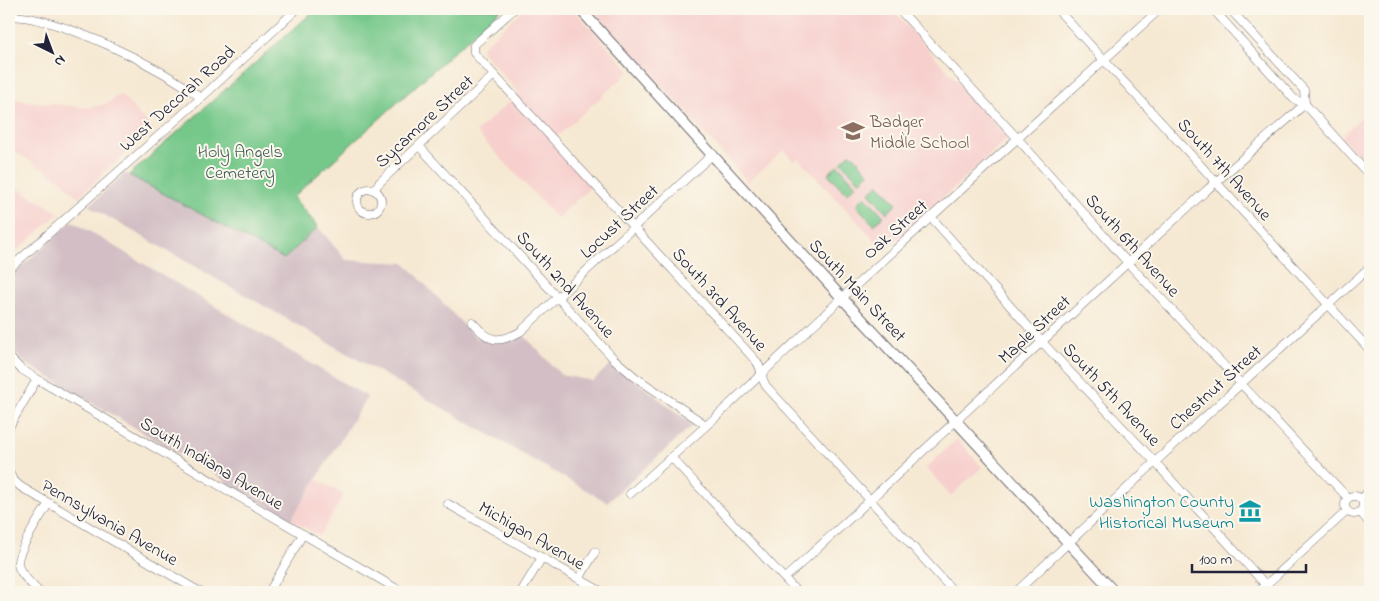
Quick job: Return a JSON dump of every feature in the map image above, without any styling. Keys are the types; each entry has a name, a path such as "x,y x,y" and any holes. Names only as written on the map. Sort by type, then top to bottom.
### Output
{"main road":[{"name":"South Main Street","path":"580,9 842,298 1114,592"}],"street":[{"name":"West Decorah Road","path":"9,269 298,9"},
{"name":"Sycamore Street","path":"374,190 379,183 494,76 474,53 474,45 514,9"},
{"name":"South 6th Avenue","path":"899,9 1128,263 1348,498"},
{"name":"South 7th Avenue","path":"1057,9 1370,350"},
{"name":"Oak Street","path":"630,494 706,426 930,217 1160,9"},
{"path":"1213,9 1294,99 1305,104 1370,176"},
{"path":"1230,9 1304,90 1305,104"},
{"path":"13,14 52,24 120,51 185,86 201,98"},
{"name":"South 3rd Avenue","path":"494,76 757,362 761,368 761,374 766,386 954,592"},
{"name":"Maple Street","path":"785,578 1216,182 1305,104"},
{"name":"South 2nd Avenue","path":"419,146 614,359 635,378 706,426"},
{"name":"Locust Street","path":"472,322 485,336 502,340 520,332 713,154"},
{"name":"South 5th Avenue","path":"930,217 1272,592"},
{"name":"Chestnut Street","path":"1016,592 1155,462 1370,267"},
{"name":"South Indiana Avenue","path":"9,357 21,369 37,379 402,592"},
{"path":"9,427 37,379"},
{"path":"671,457 797,592"},
{"name":"Pennsylvania Avenue","path":"9,472 13,480 22,488 200,592"},
{"path":"1361,499 1370,490"},
{"path":"1354,496 1361,499 1363,506 1360,512 1354,515 1347,512 1344,505 1348,498 1354,496"},
{"path":"39,592 14,564 49,503"},
{"name":"Michigan Avenue","path":"448,504 602,592"},
{"path":"1258,592 1347,512"},
{"path":"1360,512 1370,523"},
{"path":"269,592 303,534"},
{"path":"579,578 595,552"},
{"path":"521,592 541,558"}],"shaded area":[{"path":"524,9 573,9 630,71 551,142 591,187 557,218 476,132 519,93 481,50 483,46"},
{"name":"Badger Middle School","path":"592,9 892,9 1007,137 1005,141 885,251 798,158 794,162 784,150 748,182"},
{"path":"120,94 153,129 78,197 61,180 9,148 9,99 88,108 106,104"},
{"path":"1370,108 1370,168 1341,137"},
{"path":"125,173 284,259 318,227 346,260 405,263 476,338 506,341 519,330 561,375 593,381 612,363 693,425 607,502 89,206"},
{"path":"9,183 59,213 9,258"},
{"path":"72,221 367,397 291,520 25,363 9,346 9,278"},
{"path":"957,439 982,467 951,496 926,468"},
{"path":"316,479 344,495 319,536 291,520"}],"green space":[{"name":"Holy Angels Cemetery","path":"316,9 501,9 293,197 318,227 284,259 129,175"},
{"path":"851,153 869,173 860,182 841,162"},
{"path":"838,165 856,185 847,194 828,174"},
{"path":"879,184 897,204 887,213 869,193"},
{"path":"865,196 884,216 874,225 856,205"}],"place":[{"name":"Badger Middle School","path":"853,131"},
{"name":"Washington County Historical Museum","path":"1250,511"}]}
